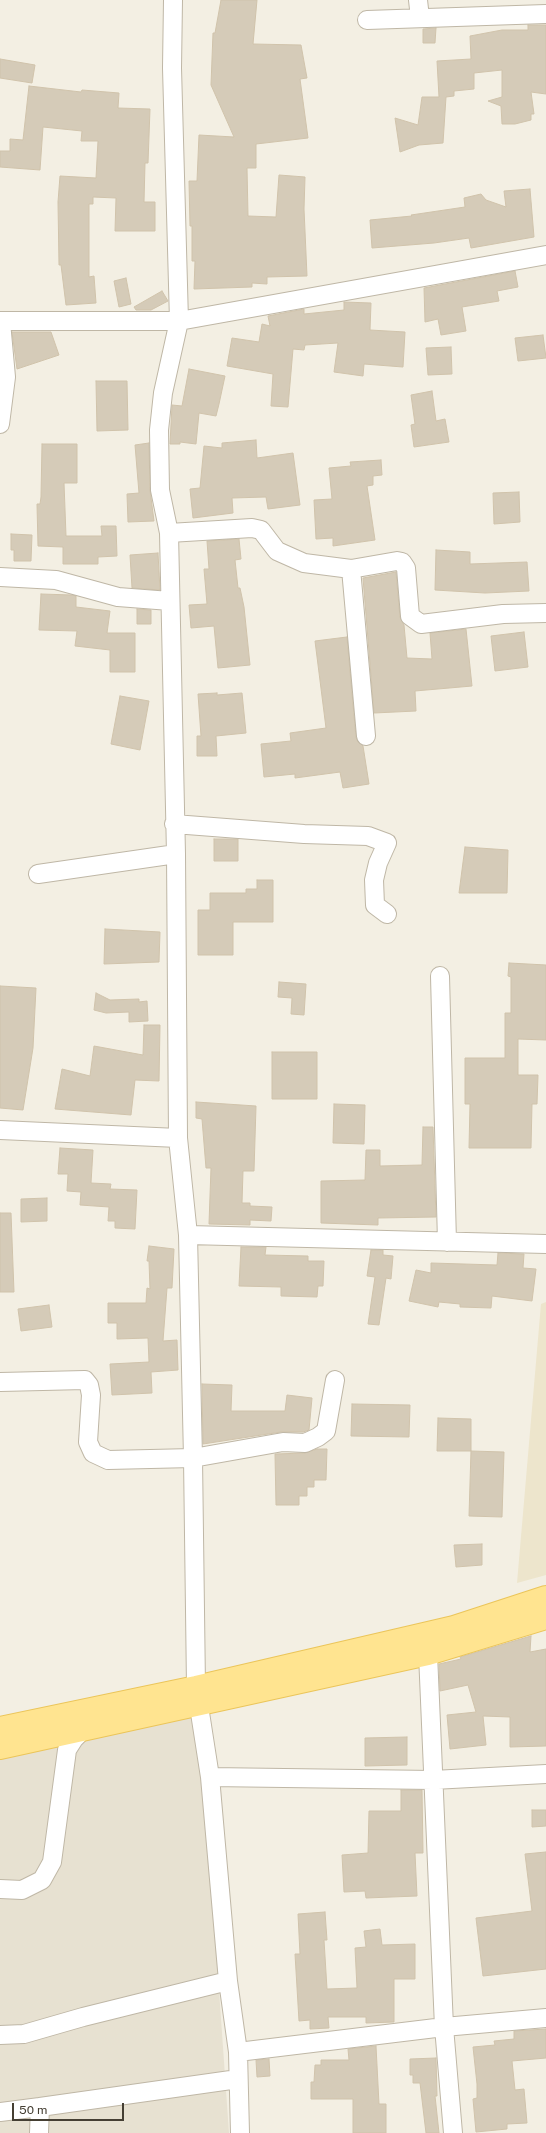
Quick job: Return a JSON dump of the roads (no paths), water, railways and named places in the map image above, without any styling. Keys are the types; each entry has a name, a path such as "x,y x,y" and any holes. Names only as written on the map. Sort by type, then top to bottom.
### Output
{"main road":[{"path":"426,1644 454,1627 546,1597"},
{"path":"0,1728 197,1695 546,1618"},
{"path":"0,1748 83,1730 197,1695"}],"street":[{"path":"173,0 172,68 178,321 163,393 159,430 160,490 169,533 174,824 176,854 178,1138 188,1235 197,1695 210,1777 228,1981 238,2052 240,2133"},
{"path":"418,0 420,18"},
{"path":"368,20 546,14"},
{"path":"0,424 6,377 1,321 178,321 546,255"},
{"path":"169,533 252,528 261,530 277,551 285,556 304,563 351,569 397,561 402,562 406,568 410,616 421,624 503,614 546,613"},
{"path":"351,569 366,736"},
{"path":"0,576 56,580 118,598 170,601"},
{"path":"174,824 304,834 368,836 387,843 378,863 374,880 374,905 387,914"},
{"path":"38,874 176,854"},
{"path":"440,976 446,1242"},
{"path":"0,1130 178,1138"},
{"path":"188,1235 546,1244"},
{"path":"0,1382 85,1380 89,1385 91,1395 88,1442 93,1453 108,1460 193,1458 283,1442 305,1443 318,1437 326,1431 335,1380"},
{"path":"426,1644 444,2026 453,2133"},
{"path":"0,1889 22,1890 29,1887 42,1880 52,1862 67,1750 74,1739 83,1730"},
{"path":"210,1777 433,1780 546,1774"},
{"path":"0,2035 24,2034 83,2017 228,1981"},
{"path":"238,2052 444,2026 546,2018"},
{"path":"0,2112 238,2079"},
{"path":"39,2133 40,2107"}]}
